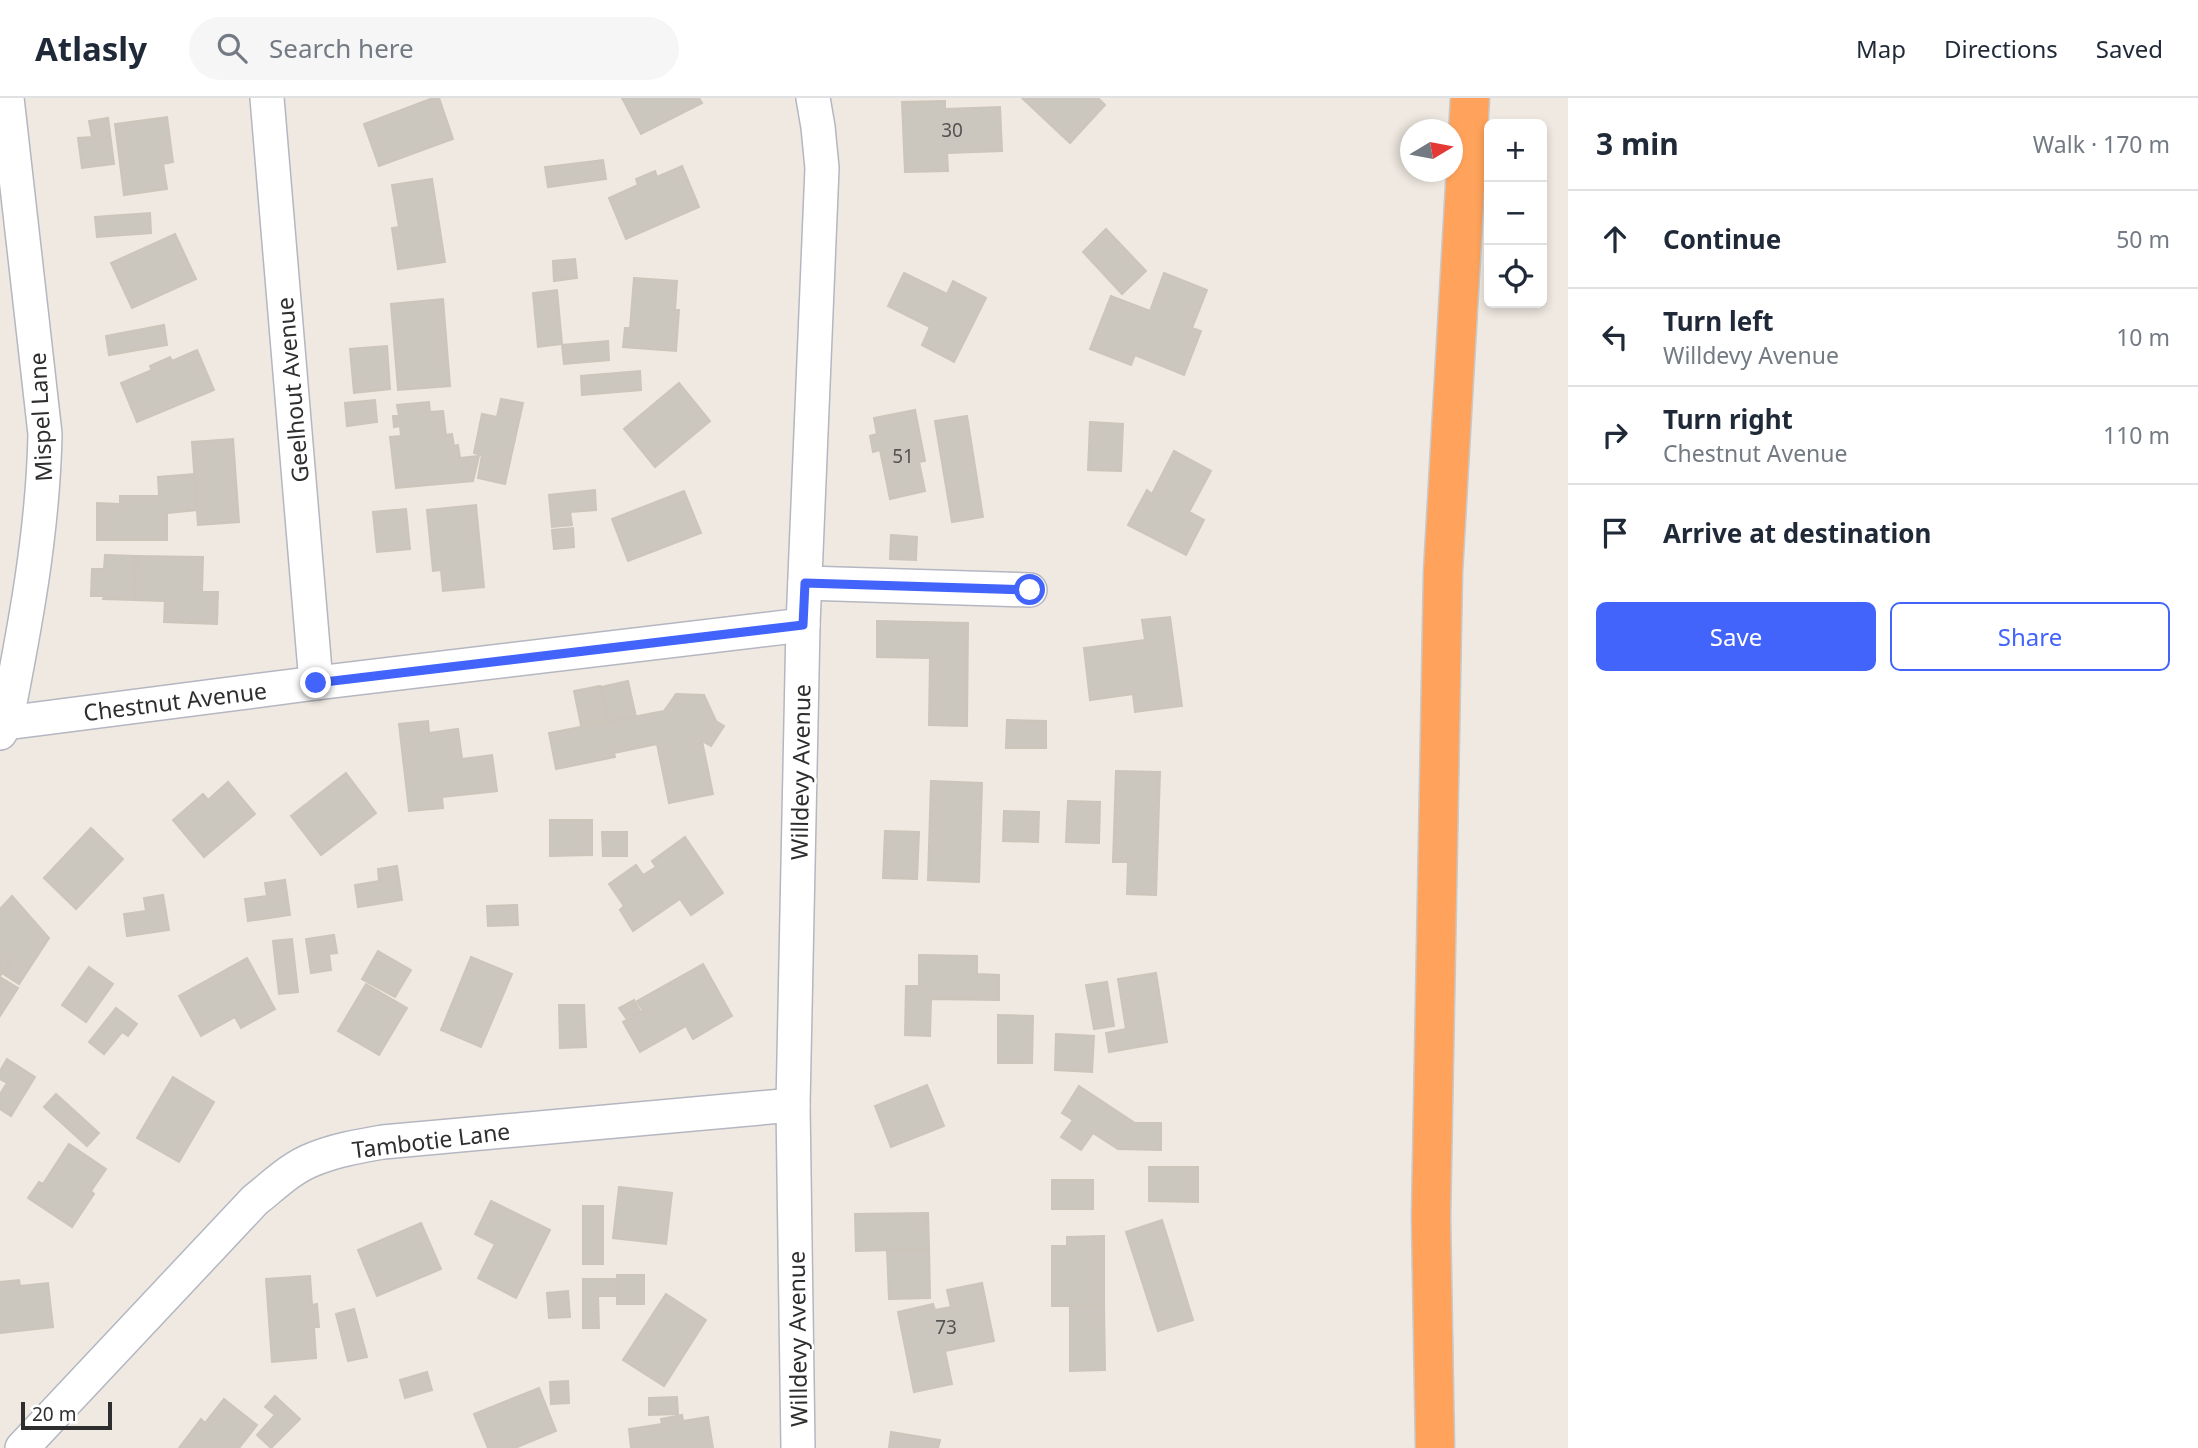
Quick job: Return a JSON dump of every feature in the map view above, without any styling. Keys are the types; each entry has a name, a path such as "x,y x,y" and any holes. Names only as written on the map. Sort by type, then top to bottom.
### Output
{"highway":[{"path":"1435,1448 1431,1217 1443,572 1470,98"}],"street":[{"name":"Mispel Lane","path":"3,728 36,557 44,490 45,434 7,98"},
{"name":"Geelhout Avenue","path":"267,98 316,683"},
{"name":"Willdevy Avenue","path":"798,1448 793,1105 803,625 822,168 813,98"},
{"path":"805,583 1030,590"},
{"name":"Chestnut Avenue","path":"3,728 316,683 803,625"},
{"name":"Tambotie Lane","path":"22,1448 255,1200 312,1159 383,1142 793,1105"}],"building":[{"path":"439,98 453,139 379,166 364,124"},
{"path":"622,98 699,98 702,103 641,134"},
{"path":"1022,98 1098,98 1105,105 1070,143"},
{"path":"945,101 945,109 1000,107 1002,151 947,153 948,171 905,172 902,102"},
{"path":"167,117 173,162 163,164 167,189 124,195 115,124"},
{"path":"108,118 114,164 82,168 78,138 92,137 89,121"},
{"path":"603,160 606,179 548,187 545,167"},
{"path":"682,166 699,207 626,239 609,198 638,185 636,179 655,171 657,177"},
{"path":"432,179 445,262 398,269 392,228 399,227 392,185"},
{"path":"150,213 151,233 97,237 95,217"},
{"path":"1106,229 1146,271 1122,294 1083,252"},
{"path":"175,234 196,279 132,308 111,263"},
{"path":"575,259 577,278 554,281 553,261"},
{"path":"904,273 947,294 953,281 986,298 954,362 922,345 930,327 888,306"},
{"path":"1164,273 1207,290 1192,328 1201,331 1184,375 1135,355 1131,365 1090,349 1111,296 1150,311"},
{"path":"634,278 677,281 675,310 679,310 676,351 623,347 625,328 630,328"},
{"path":"557,290 562,344 538,347 533,293"},
{"path":"443,299 450,386 398,390 391,304"},
{"path":"164,325 167,345 109,355 106,336"},
{"path":"608,341 609,360 564,364 562,345"},
{"path":"387,346 390,389 354,393 350,349"},
{"path":"197,350 214,390 137,422 121,383 152,370 150,366 170,357 172,361"},
{"path":"640,371 641,390 582,395 581,376"},
{"path":"679,383 710,421 655,467 624,429"},
{"path":"501,399 523,403 505,484 478,478 482,455 474,453 482,414 497,417"},
{"path":"375,400 377,422 347,426 345,403"},
{"path":"429,402 430,412 443,411 446,435 452,434 454,446 458,445 460,458 479,456 473,481 396,488 390,437 401,436 400,426 394,427 393,416 399,416 397,405"},
{"path":"915,410 925,461 919,462 925,491 890,499 880,450 873,452 870,436 877,434 874,418"},
{"path":"967,416 983,517 952,522 935,421"},
{"path":"1090,422 1123,424 1121,471 1088,470"},
{"path":"233,439 239,522 198,525 192,442"},
{"path":"1174,451 1211,471 1189,512 1204,520 1186,555 1128,525 1147,490 1152,494"},
{"path":"194,474 197,510 167,513 167,540 97,540 97,503 120,504 120,496 159,496 158,477"},
{"path":"595,490 596,510 570,512 572,525 552,527 549,495"},
{"path":"684,491 701,533 628,561 612,519"},
{"path":"476,505 484,587 443,591 441,570 433,571 427,510"},
{"path":"406,509 410,549 377,552 373,512"},
{"path":"573,528 574,547 554,549 552,530"},
{"path":"891,535 917,537 916,560 890,559"},
{"path":"105,555 136,556 135,600 91,596 92,569 104,569"},
{"path":"136,556 203,557 202,592 218,592 217,624 164,622 165,601 135,600"},
{"path":"1170,617 1182,706 1135,712 1133,694 1090,700 1084,648 1145,640 1142,620"},
{"path":"877,621 968,623 967,726 929,725 930,658 877,657"},
{"path":"628,681 636,717 608,723 601,687"},
{"path":"600,686 608,720 581,725 574,691"},
{"path":"676,694 704,695 716,721 724,726 711,746 702,741 713,794 669,803 657,744 614,753 615,757 556,769 549,733 664,711"},
{"path":"1007,720 1046,721 1046,748 1006,748"},
{"path":"428,721 429,733 458,729 462,759 492,755 497,791 442,797 443,808 409,811 399,724"},
{"path":"1116,771 1160,772 1156,895 1127,894 1128,862 1113,862"},
{"path":"346,773 376,813 321,855 291,816"},
{"path":"931,781 982,783 979,882 928,880"},
{"path":"228,782 255,814 204,857 173,820 203,794 208,800"},
{"path":"1068,801 1100,802 1099,843 1066,842"},
{"path":"1004,811 1039,812 1038,842 1003,841"},
{"path":"550,820 592,820 592,855 550,856"},
{"path":"91,828 123,859 76,909 44,878"},
{"path":"885,831 919,832 917,879 883,878"},
{"path":"602,832 627,832 627,856 603,856"},
{"path":"685,837 723,893 691,915 680,899 633,931 620,910 624,906 609,884 636,865 643,875 656,867 652,861"},
{"path":"397,866 402,900 358,907 355,885 379,881 378,869"},
{"path":"285,880 290,915 248,921 245,899 267,896 265,883"},
{"path":"163,895 169,930 127,936 124,914 146,911 144,898"},
{"path":"12,896 49,938 19,984 2,973 11,960 0,953 0,909"},
{"path":"517,905 518,925 488,926 487,906"},
{"path":"334,935 337,953 329,954 331,970 311,973 306,939"},
{"path":"292,939 298,992 279,994 273,941"},
{"path":"378,951 411,970 395,997 362,979"},
{"path":"0,953 11,960 0,976"},
{"path":"919,955 977,956 977,974 999,975 999,1000 931,999 930,1036 905,1035 906,986 919,986"},
{"path":"471,957 512,974 481,1047 441,1030"},
{"path":"247,958 275,1009 241,1028 235,1017 201,1036 179,996"},
{"path":"703,964 732,1016 693,1039 686,1026 640,1052 623,1022 643,1011 637,1001"},
{"path":"89,967 113,984 86,1022 62,1005"},
{"path":"1156,973 1167,1042 1109,1052 1106,1033 1126,1029 1118,979"},
{"path":"0,977 18,988 0,1016"},
{"path":"1107,982 1114,1026 1094,1029 1086,985"},
{"path":"366,984 407,1008 379,1055 338,1031"},
{"path":"634,1000 640,1011 626,1018 619,1008"},
{"path":"559,1005 584,1005 586,1047 560,1048"},
{"path":"116,1008 137,1024 128,1036 122,1032 104,1054 89,1042"},
{"path":"998,1015 1033,1016 1032,1063 998,1063"},
{"path":"1056,1034 1094,1036 1092,1072 1055,1070"},
{"path":"7,1059 35,1077 11,1116 0,1109 0,1094 7,1083 0,1079 0,1071"},
{"path":"173,1077 214,1102 179,1162 137,1138"},
{"path":"927,1085 944,1126 891,1147 875,1106"},
{"path":"1079,1086 1135,1123 1161,1123 1161,1150 1118,1149 1093,1133 1081,1150 1061,1137 1073,1120 1062,1113"},
{"path":"56,1094 99,1133 87,1146 44,1107"},
{"path":"69,1144 106,1169 91,1191 94,1194 72,1227 28,1198 39,1182 43,1184"},
{"path":"1149,1167 1198,1167 1198,1202 1149,1201"},
{"path":"1052,1180 1093,1180 1093,1209 1052,1209"},
{"path":"619,1187 672,1193 666,1244 613,1238"},
{"path":"491,1201 550,1230 516,1298 478,1278 495,1244 475,1234"},
{"path":"583,1206 603,1206 603,1264 583,1264"},
{"path":"928,1213 929,1249 856,1251 855,1214"},
{"path":"1162,1220 1193,1320 1158,1331 1126,1232"},
{"path":"421,1223 441,1269 377,1296 358,1250"},
{"path":"1104,1236 1104,1306 1052,1306 1052,1246 1067,1246 1067,1237"},
{"path":"929,1249 930,1298 889,1299 887,1250"},
{"path":"617,1275 644,1275 644,1304 617,1304"},
{"path":"310,1276 312,1305 317,1304 319,1327 314,1327 316,1358 272,1362 266,1279"},
{"path":"583,1279 616,1279 616,1296 598,1296 599,1328 583,1328"},
{"path":"19,1280 20,1286 48,1283 53,1327 0,1333 0,1282"},
{"path":"982,1283 994,1341 945,1351 952,1384 914,1392 898,1312 933,1304 935,1310 951,1307 947,1290"},
{"path":"568,1291 570,1317 549,1318 547,1293"},
{"path":"666,1294 706,1320 664,1386 623,1360"},
{"path":"1070,1306 1104,1306 1105,1370 1070,1371"},
{"path":"354,1309 367,1357 348,1361 336,1314"},
{"path":"427,1372 432,1390 405,1398 400,1380"},
{"path":"568,1381 569,1403 551,1404 550,1382"},
{"path":"539,1388 556,1431 515,1448 488,1448 474,1414"},
{"path":"275,1396 300,1419 271,1448 257,1435 275,1415 265,1407"},
{"path":"677,1397 678,1414 649,1415 649,1398"},
{"path":"224,1399 257,1425 239,1448 179,1448 201,1419 205,1423"},
{"path":"682,1415 683,1421 708,1417 713,1448 631,1448 629,1429 662,1424 661,1419"},
{"path":"891,1432 940,1440 938,1448 889,1448"}],"route":[{"path":"316,683 803,625 805,583 1030,590"}]}
